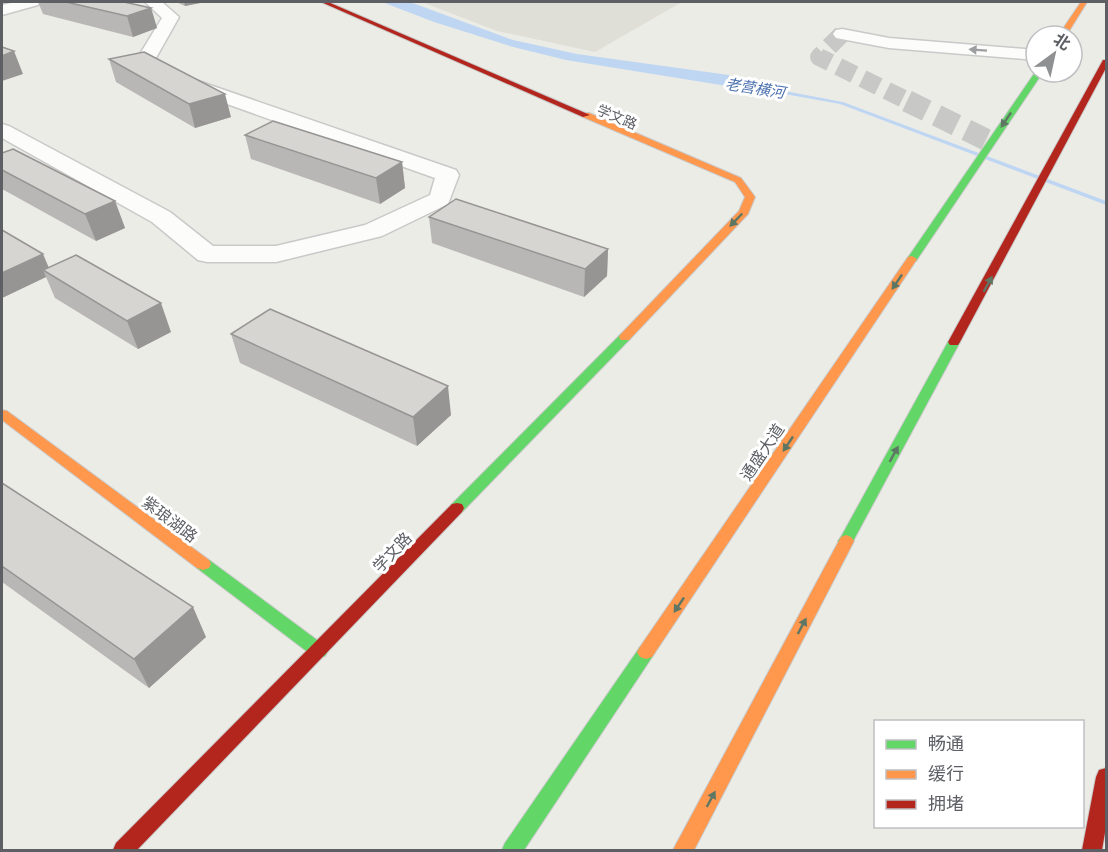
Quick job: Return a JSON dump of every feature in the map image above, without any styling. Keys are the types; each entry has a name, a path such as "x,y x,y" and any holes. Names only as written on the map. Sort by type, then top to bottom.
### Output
{"street":[{"path":"2,10 32,2"},
{"path":"2,130 161,217 207,254 276,254 373,231 440,199 448,175 141,67 171,17 153,2"},
{"name":"学文路","path":"123,850 683,277 744,212 750,197 738,180 324,2"},
{"name":"学文路","path":"343,2 752,175"},
{"path":"1070,24 1084,2"},
{"path":"842,34 889,43 1024,54"},
{"path":"683,850 879,480 1107,62"},
{"name":"通盛大道","path":"512,850 1031,84"},
{"path":"2,155 30,144"},
{"name":"学文路","path":"683,277 724,250 746,231"},
{"name":"紫琅湖路","path":"2,414 319,651"},
{"path":"1092,850 1107,777"}],"shaded area":[{"path":"422,2 682,2 595,52 497,31"}],"water":[{"path":"382,2 410,2 513,40 577,54 729,75 730,82 727,86 566,60 513,47 434,22"}],"building":[{"path":"66,2 124,2 151,8 127,16"},
{"path":"2,47 14,51 2,56"},
{"path":"144,52 225,94 189,104 109,59"},
{"path":"273,121 402,162 376,178 245,135"},
{"path":"13,149 115,201 85,214 2,170 2,153"},
{"path":"456,199 608,249 585,269 429,217"},
{"path":"2,230 43,254 2,273"},
{"path":"76,255 161,303 127,321 43,270"},
{"path":"270,309 448,386 413,417 231,334"},
{"path":"2,483 193,607 134,659 2,566"}],"waterway":[{"name":"老营横河","path":"720,81 841,103 1106,203"}],"tunnel":[{"path":"842,34 819,57 910,102"},
{"path":"907,101 991,142"}],"traffic: fast":[{"path":"912,259 1031,84"},
{"path":"457,508 625,337"},
{"path":"846,541 954,342"},
{"path":"203,564 319,651"},
{"path":"512,850 646,652"}],"traffic: slow":[{"path":"1070,24 1084,2"},
{"path":"586,115 738,180 750,197 744,212 625,337"},
{"path":"646,652 912,259"},
{"path":"2,414 203,564"},
{"path":"683,850 846,541"}],"traffic: jam":[{"path":"324,2 586,115"},
{"path":"954,342 1106,62"},
{"path":"123,850 457,508"},
{"path":"1092,850 1106,777"}]}
